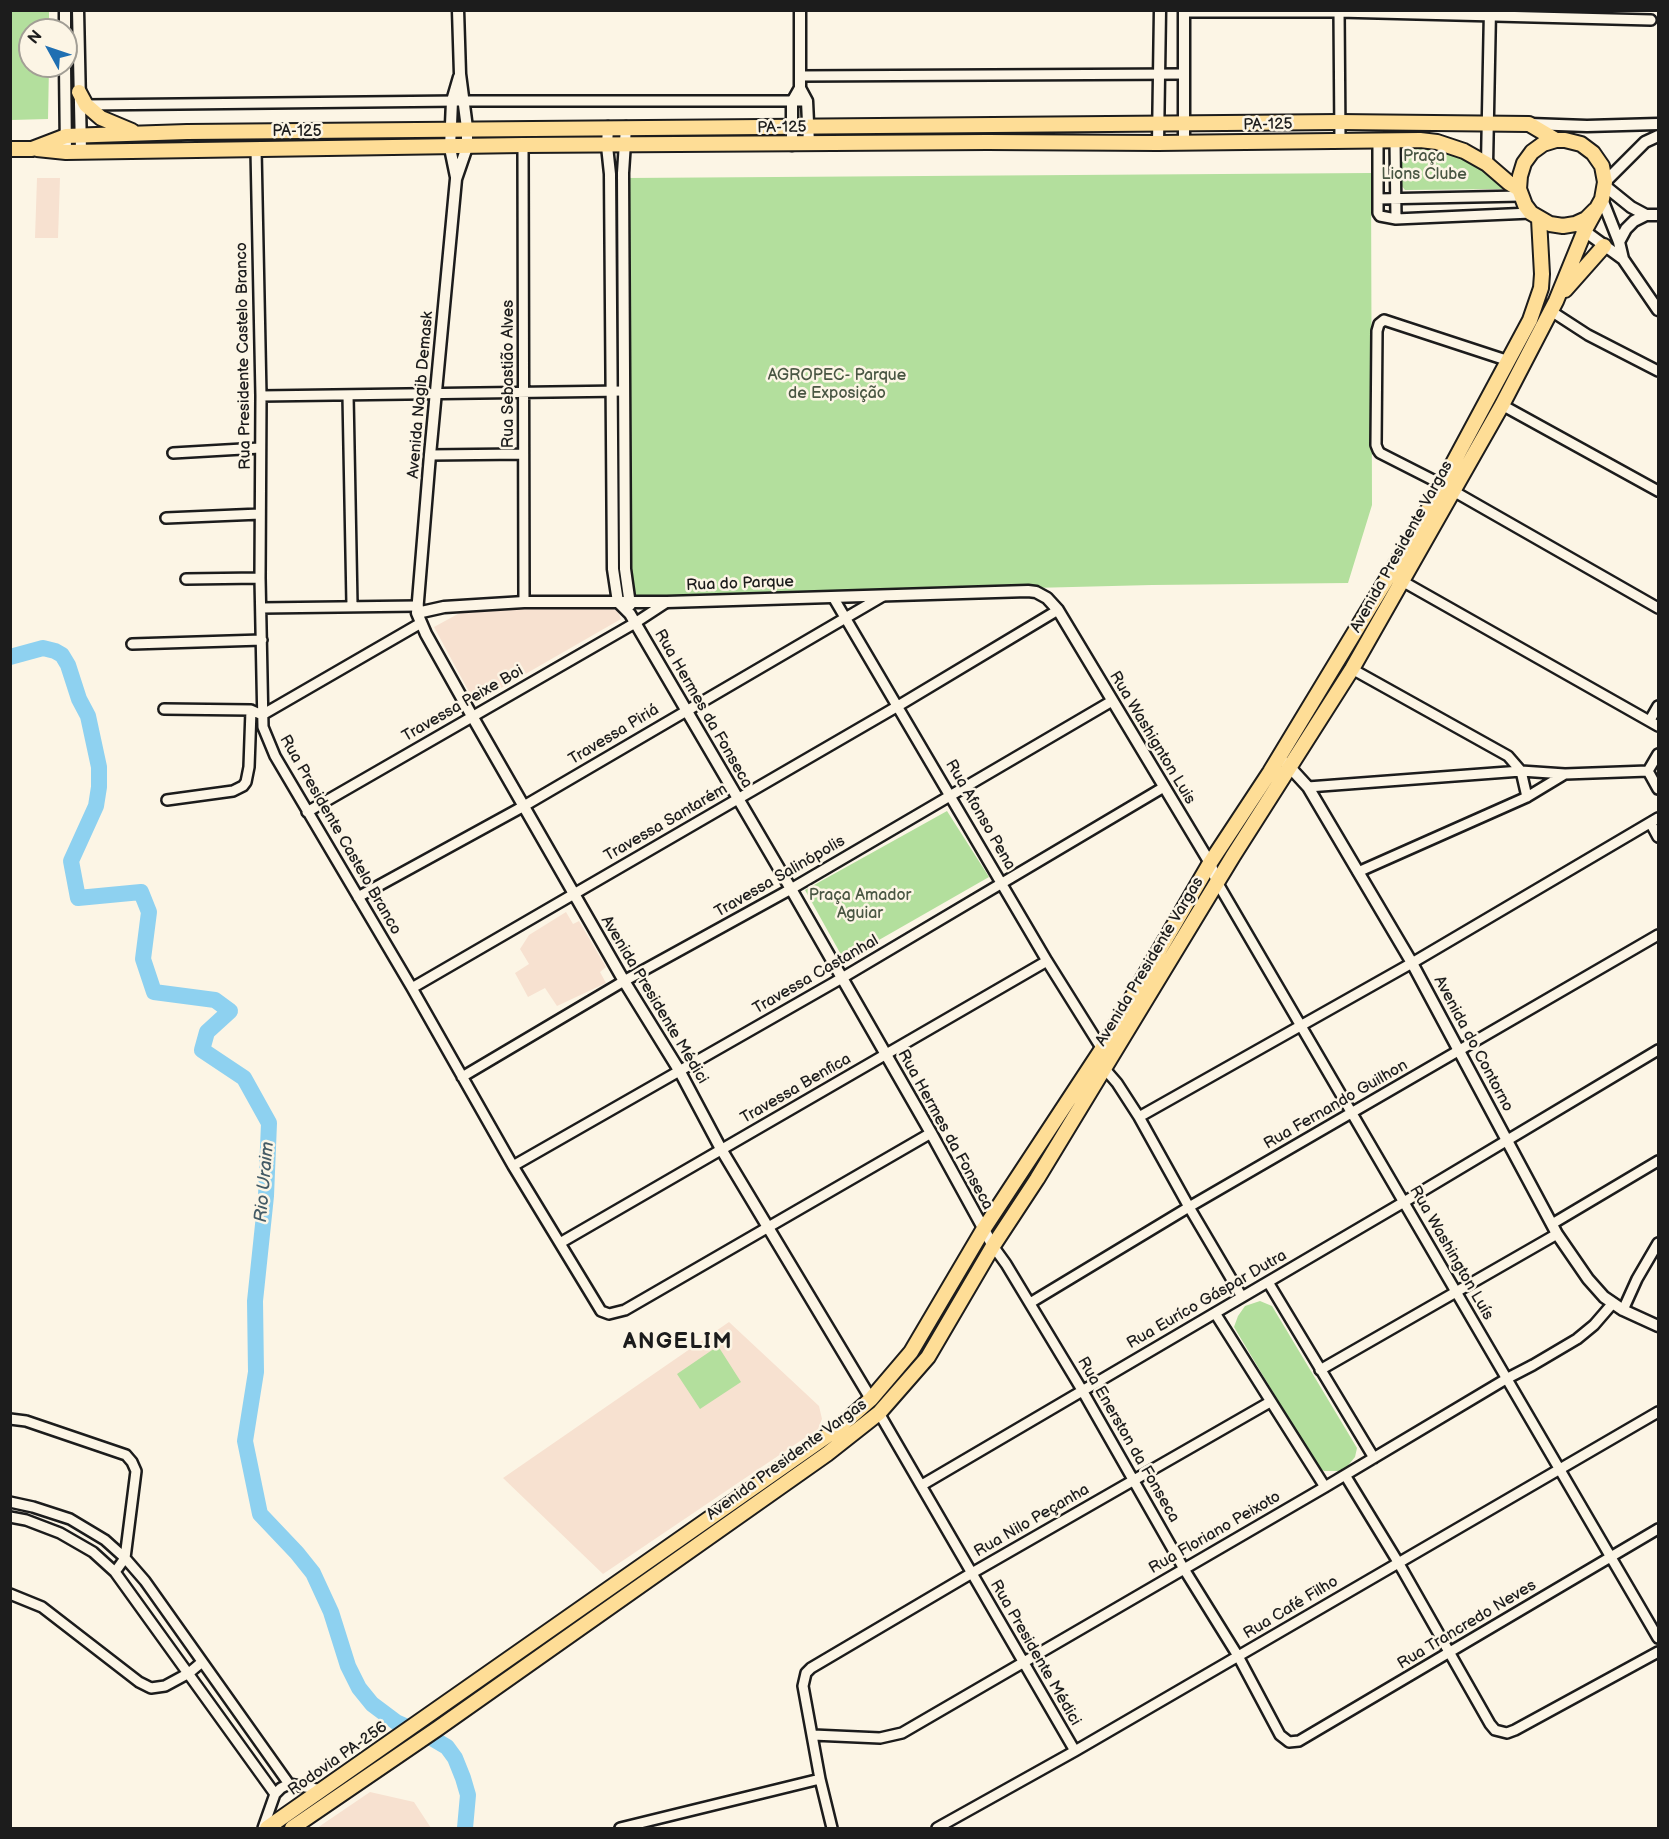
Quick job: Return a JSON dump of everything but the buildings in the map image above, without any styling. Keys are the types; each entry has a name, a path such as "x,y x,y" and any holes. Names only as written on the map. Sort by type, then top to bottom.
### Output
{"main road":[{"path":"82,98 101,118 140,133"},
{"name":"PA-125","path":"32,149 66,136 140,133 467,128 1487,122 1529,124 1561,140 1581,144 1593,153 1602,166 1602,194"},
{"path":"986,124 987,142"},
{"path":"886,126 886,143"},
{"name":"PA-125","path":"10,149 66,152 256,148 450,148 523,145 1395,140 1437,142 1464,151 1487,164 1520,192 1535,216"},
{"name":"PA-125","path":"1520,192 1520,176 1524,163 1538,148 1561,140"},
{"path":"1535,216 1556,225 1580,227 1602,194"},
{"name":"Avenida Presidente Vargas","path":"593,1610 837,1429 871,1399 911,1352 983,1230 1102,1049 1210,863 1352,669 1402,581 1530,320 1541,288 1542,274 1535,216"},
{"name":"Avenida Presidente Vargas","path":"428,1718 818,1460 879,1413 928,1357 993,1246 1037,1179 1217,882 1422,521 1447,488 1502,405 1553,306 1580,227"},
{"path":"1553,306 1604,246"},
{"name":"Avenida Presidente Vargas","path":"437,1729 569,1626"},
{"name":"Rodovia PA-256","path":"265,1828 428,1718"},
{"name":"Rodovia PA-256","path":"292,1828 437,1729"}],"street":[{"path":"81,151 82,98 78,10 87,10"},
{"path":"458,10 460,74"},
{"path":"800,10 800,88 807,101 809,144"},
{"path":"1158,143 1160,10"},
{"path":"1184,142 1184,11 1340,11 1651,20"},
{"path":"1340,11 1340,141"},
{"path":"1487,164 1490,14"},
{"name":"Avenida Nagib Demask","path":"419,614 430,455 456,179 466,147 465,101 460,74"},
{"name":"Avenida Nagib Demask","path":"456,179 450,148 452,101 460,74"},
{"path":"800,76 1184,74"},
{"path":"65,78 66,152"},
{"path":"792,145 792,102 800,88"},
{"path":"82,98 807,101"},
{"path":"1602,194 1645,142 1648,132 1642,123"},
{"name":"PA-125","path":"1529,124 1587,126 1659,124"},
{"name":"PA-125","path":"1561,140 1587,126"},
{"path":"608,127 625,569 633,618"},
{"path":"618,602 613,569 626,127"},
{"path":"1645,142 1659,136"},
{"path":"1378,140 1378,213 1380,216 1396,219 1535,216"},
{"path":"1395,140 1396,219"},
{"name":"Rua Sebastião Alves","path":"523,145 524,602"},
{"name":"Rua Presidente Castelo Branco","path":"256,148 261,396 262,715 263,727 271,748 513,1166 601,1311 609,1314 625,1310 768,1225"},
{"path":"1378,199 1520,192"},
{"path":"1602,194 1646,215 1659,215"},
{"path":"1602,194 1623,259"},
{"path":"1619,242 1629,225 1646,215"},
{"path":"1580,227 1623,259 1659,310"},
{"path":"1553,306 1588,335 1659,371"},
{"path":"1509,361 1384,320 1379,324 1377,331 1376,445 1380,453 1447,488 1659,608"},
{"path":"261,396 619,391"},
{"path":"348,395 352,605"},
{"path":"1502,405 1659,491"},
{"path":"173,453 260,448"},
{"path":"430,455 524,454"},
{"path":"166,518 260,514"},
{"path":"186,579 260,578"},
{"path":"1402,581 1654,723 1659,706"},
{"name":"Rua do Parque","path":"419,614 444,607 524,602 667,602 1028,591 1042,595 1058,610"},
{"name":"Travessa Piriá","path":"358,897 524,806 883,596"},
{"name":"Rua Afonso Pena","path":"833,597 1102,1049"},
{"name":"Rua Hermes da Fonseca","path":"618,602 633,618 791,889 931,1132 993,1246"},
{"name":"Travessa Peixe Boi","path":"307,812 472,716 633,618 667,602"},
{"path":"261,608 352,605 419,614"},
{"name":"Rua Washignton Luis","path":"1058,610 1210,863 1217,882"},
{"name":"Travessa Santarém","path":"412,988 898,706 1058,610"},
{"path":"164,708 251,710 262,715 419,614"},
{"name":"Avenida Presidente Médici","path":"419,614 472,716 624,981 679,1070 721,1149 871,1399"},
{"path":"132,644 262,640"},
{"path":"1352,669 1508,756 1521,771 1527,797"},
{"name":"Travessa Salinópolis","path":"462,1077 624,981 791,889 1112,701"},
{"path":"166,800 233,791 243,786 249,767 251,710"},
{"path":"1648,771 1659,754"},
{"name":"Avenida do Contorno","path":"1284,762 1308,787 1412,963 1555,1229 1588,1279 1604,1297 1623,1310 1659,1326"},
{"path":"1308,787 1521,771 1565,774 1648,771"},
{"path":"1648,771 1659,789"},
{"path":"1358,872 1527,797 1565,774"},
{"name":"Travessa Castanhal","path":"513,1166 842,978 1164,787"},
{"path":"1139,1117 1412,963 1655,821 1659,837"},
{"name":"Rua Washington Luís","path":"1217,882 1659,1638"},
{"name":"Rua Fernando Guilhon","path":"1030,1303 1189,1207 1659,935"},
{"name":"Travessa Benfica","path":"560,1243 1047,960"},
{"name":"Rua Euríco Gáspar Dutra","path":"922,1485 1659,1050"},
{"path":"1104,1068 1117,1083 1139,1117 1242,1297"},
{"path":"768,1225 931,1132"},
{"path":"1320,1370 1456,1293 1659,1161"},
{"path":"1623,1310 1636,1279 1659,1243"},
{"name":"Rua Enerston da Fonseca","path":"993,1246 1082,1390 1184,1569 1238,1656 1280,1735 1289,1742"},
{"path":"1268,1282 1374,1458"},
{"name":"Rua Floriano Peixoto","path":"813,1735 880,1738 902,1733 1577,1339 1594,1325 1613,1303"},
{"path":"1215,1313 1325,1487"},
{"name":"Rua Nilo Peçanha","path":"813,1735 803,1686 806,1673 811,1668 1270,1402"},
{"name":"Rua Café Filho","path":"937,1828 1075,1751 1659,1412"},
{"name":"Rua Presidente Médici","path":"879,1413 1075,1751"},
{"path":"10,1419 26,1421 126,1455 132,1462 136,1471 125,1558 115,1572"},
{"path":"1345,1475 1398,1562 1490,1724 1500,1732 1515,1730 1659,1652"},
{"path":"10,1502 70,1519 105,1540 125,1558 145,1581 289,1784"},
{"path":"10,1517 26,1520 60,1533 93,1552 115,1572 275,1794"},
{"name":"Rua Trancredo Neves","path":"1289,1742 1299,1741 1659,1529"},
{"path":"10,1594 42,1607 67,1624 139,1683 151,1688 165,1686 189,1673 202,1662"},
{"path":"234,1736 248,1726"},
{"path":"813,1735 820,1779 832,1828"},
{"path":"620,1828 820,1779"},
{"path":"265,1828 275,1794 281,1788 289,1784 322,1790"},
{"path":"957,1828 958,1818"}],"shaded area":[{"path":"37,178 60,178 58,238 35,238"},
{"path":"467,609 617,609 621,619 475,703 434,627"},
{"path":"566,912 573,924 579,921 606,967 600,972 606,983 557,1006 545,988 528,997 515,973 529,964 520,949 529,935"},
{"path":"729,1322 819,1406 822,1419 818,1429 603,1574 503,1478"},
{"path":"370,1792 414,1802 431,1828 317,1828"}],"green space":[{"path":"10,11 49,11 49,18 18,18 18,78 49,78 48,119 11,120"},
{"name":"Praça Lions Clube","path":"1422,144 1476,162 1504,186 1502,189 1405,190 1401,185 1401,147"},
{"name":"AGROPEC- Parque de Exposição","path":"1371,173 1372,505 1348,583 1152,585 634,598 631,592 627,178"},
{"name":"Praça Amador Aguiar","path":"947,811 989,877 844,960 805,890"},
{"path":"1260,1301 1272,1306 1357,1448 1355,1457 1346,1468 1340,1471 1324,1471 1317,1466 1234,1327 1245,1306"},
{"path":"718,1346 741,1382 700,1409 677,1374"}],"waterway":[{"name":"Rio Uraim","path":"10,657 43,648 62,655 88,716 99,767 99,787 96,806 71,861 78,898 141,892 149,912 143,959 154,992 215,1000 230,1011 207,1032 202,1050 244,1078 269,1123 266,1196 255,1301 256,1372 245,1441 260,1514 313,1573 331,1612 348,1666 359,1688 372,1704 396,1722 447,1747 455,1758 468,1795 465,1828"}],"district":[{"name":"ANGELIM","path":"678,1342"}]}
